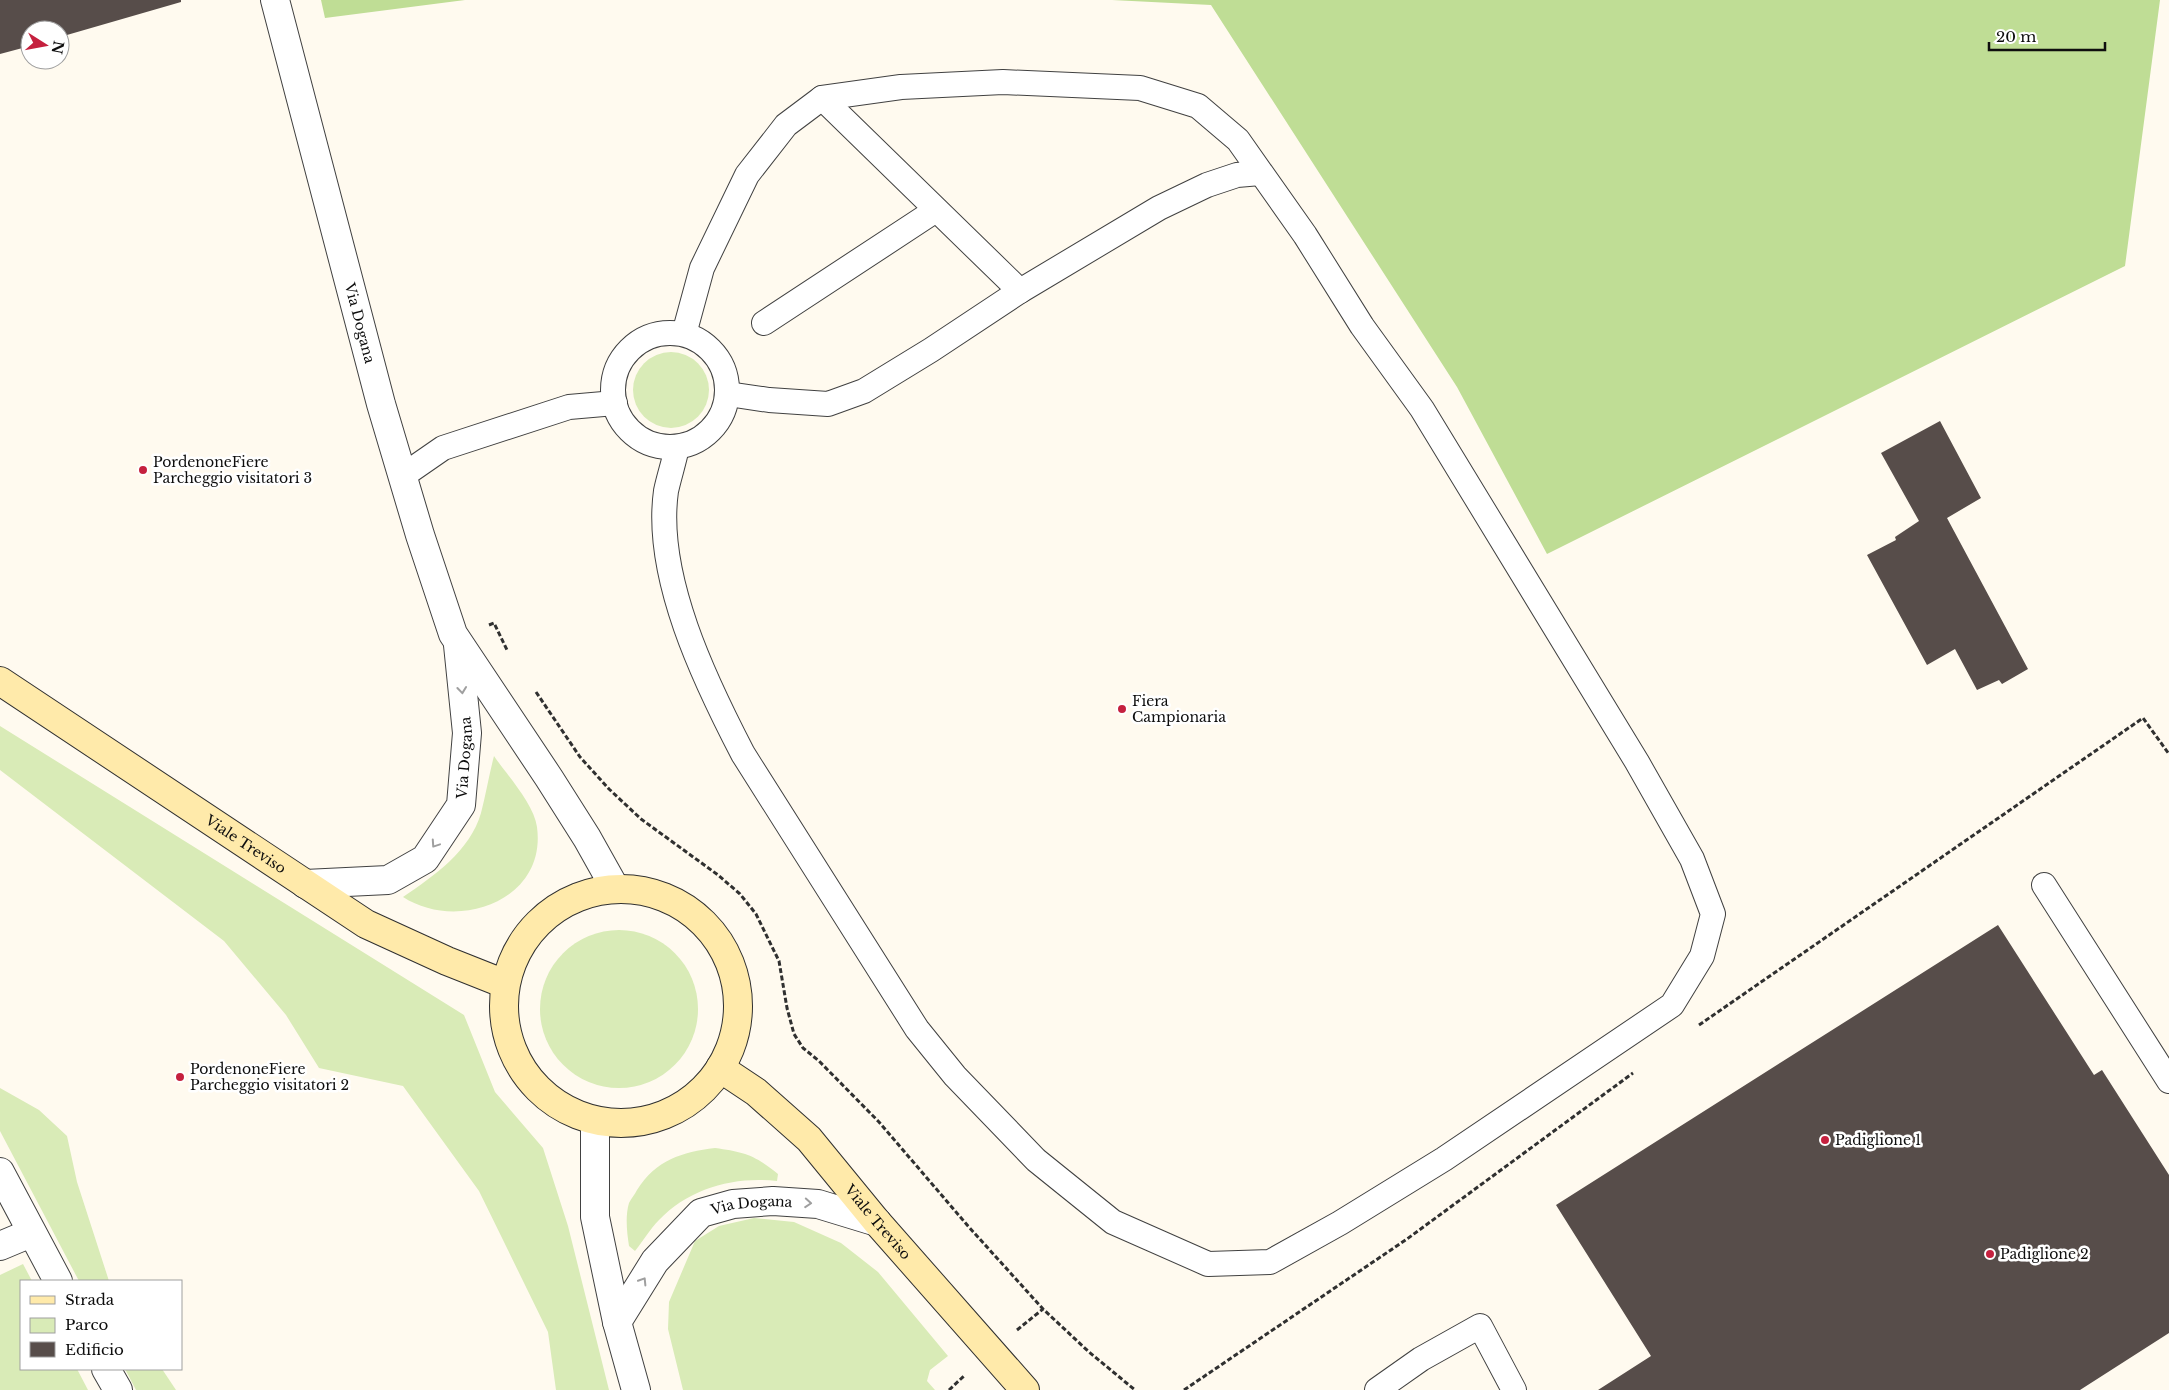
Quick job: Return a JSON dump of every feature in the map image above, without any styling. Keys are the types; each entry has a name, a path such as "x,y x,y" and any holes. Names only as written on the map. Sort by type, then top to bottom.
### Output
{"main road":[{"name":"Viale Treviso","path":"0,681 366,924 447,961 505,984"},
{"path":"615,888 651,892 684,906 712,931 730,962 738,998 735,1034 720,1068 697,1095 666,1114 631,1123 595,1121 562,1108 533,1085 514,1055 504,1020 505,984 518,947 543,917 577,896 615,888"},
{"name":"Viale Treviso","path":"720,1068 756,1092 809,1139 877,1222 1025,1390"}],"street":[{"name":"Via Dogana","path":"275,0 381,404 404,475 420,535 453,634 549,778 587,838 615,888"},
{"name":"Via Dogana","path":"305,884 388,880 425,859 461,805 466,733 457,641"},
{"path":"595,1121 595,1217 617,1322 636,1390"},
{"path":"0,1172 57,1280"},
{"name":"Via Dogana","path":"617,1322 655,1261 701,1214 734,1204 773,1201 818,1204 877,1222"},
{"path":"0,1246 31,1232"},
{"path":"107,1370 118,1390"}],"lane":[{"path":"677,447 666,492 666,545 683,624 743,754 917,1029 955,1076 1036,1160 1113,1222 1208,1264 1270,1262 1340,1223 1444,1159 1672,1005 1702,956 1713,914 1692,859 1637,762 1422,409 1362,326 1305,235 1238,140 1198,106 1140,88 1003,82 901,86 822,98 786,125 747,175 702,268 684,334"},
{"path":"822,98 1020,291"},
{"path":"728,394 770,400 828,404 864,391 931,350 1020,291 1160,208 1207,185 1237,175 1260,173"},
{"path":"764,323 936,210"},
{"path":"660,334 684,334 703,342 717,356 725,374 728,394 723,413 712,430 696,442 677,447 661,447 645,441 631,432 621,419 615,403 613,386 617,370 625,356 637,344 651,336 660,334"},
{"path":"404,475 443,448 569,407 615,403"},
{"path":"2044,885 2169,1081"},
{"path":"1378,1390 1421,1359 1480,1326 1514,1390"}],"path":[{"path":"457,641 494,623 509,654"},
{"path":"530,684 580,757 609,789 641,819 718,874 740,894 756,914 779,961 794,1034 803,1048 819,1061 879,1122 968,1226 1043,1309 1089,1352 1135,1390"},
{"path":"1695,1028 2143,718 2169,754"},
{"path":"1184,1390 1407,1239 1639,1069"}],"green space":[{"path":"321,0 465,0 325,18"},
{"path":"1112,0 2160,0 2125,266 1547,554 1457,387 1211,5"},
{"path":"671,352 685,355 698,363 706,376 709,390 706,404 698,417 685,425 671,428 657,425 644,417 636,404 633,390 636,376 644,363 657,355"},
{"path":"0,726 464,1015 495,1092 543,1148 568,1226 609,1390 556,1390 548,1332 479,1191 403,1086 319,1068 286,1015 224,941 0,770"},
{"path":"494,756 526,799 535,818 537,827 536,853 528,874 513,891 494,903 472,910 448,911 425,907 403,897 450,861 469,839 481,813"},
{"path":"619,930 649,936 675,953 692,979 698,1009 692,1039 675,1065 649,1082 619,1088 589,1082 563,1065 546,1039 540,1009 546,979 563,953 589,936"},
{"path":"0,1088 39,1110 67,1136 77,1182 109,1280 78,1280 0,1131"},
{"path":"715,1148 734,1151 756,1158 778,1174 777,1181 745,1180 698,1192 671,1209 659,1220 635,1251 629,1246 627,1213 629,1203 644,1180 653,1171 671,1159 692,1152"},
{"path":"754,1218 794,1222 841,1243 878,1272 948,1356 930,1370 927,1381 935,1390 683,1390 668,1329 669,1302 695,1241 719,1226"},
{"path":"23,1264 31,1280 20,1280 20,1370 78,1370 88,1390 0,1390 0,1275"},
{"path":"126,1370 163,1370 176,1390 136,1390"}],"building":[{"path":"0,0 181,0 181,2 70,34 70,20 20,20 20,49 0,54"},
{"path":"1940,421 1981,498 1947,518 2028,669 2002,684 1999,680 1977,690 1955,649 1927,665 1867,555 1896,540 1895,537 1919,521 1881,453"},
{"path":"1998,925 2094,1075 2102,1070 2169,1175 2169,1333 2080,1390 1598,1390 1651,1356 1556,1205"}],"place":[{"name":"PordenoneFiere Parcheggio visitatori 3","path":"143,470"},
{"name":"Fiera Campionaria","path":"1122,709"},
{"name":"PordenoneFiere Parcheggio visitatori 2","path":"180,1077"},
{"name":"Padiglione 1","path":"1825,1140"},
{"name":"Padiglione 2","path":"1990,1254"}]}
